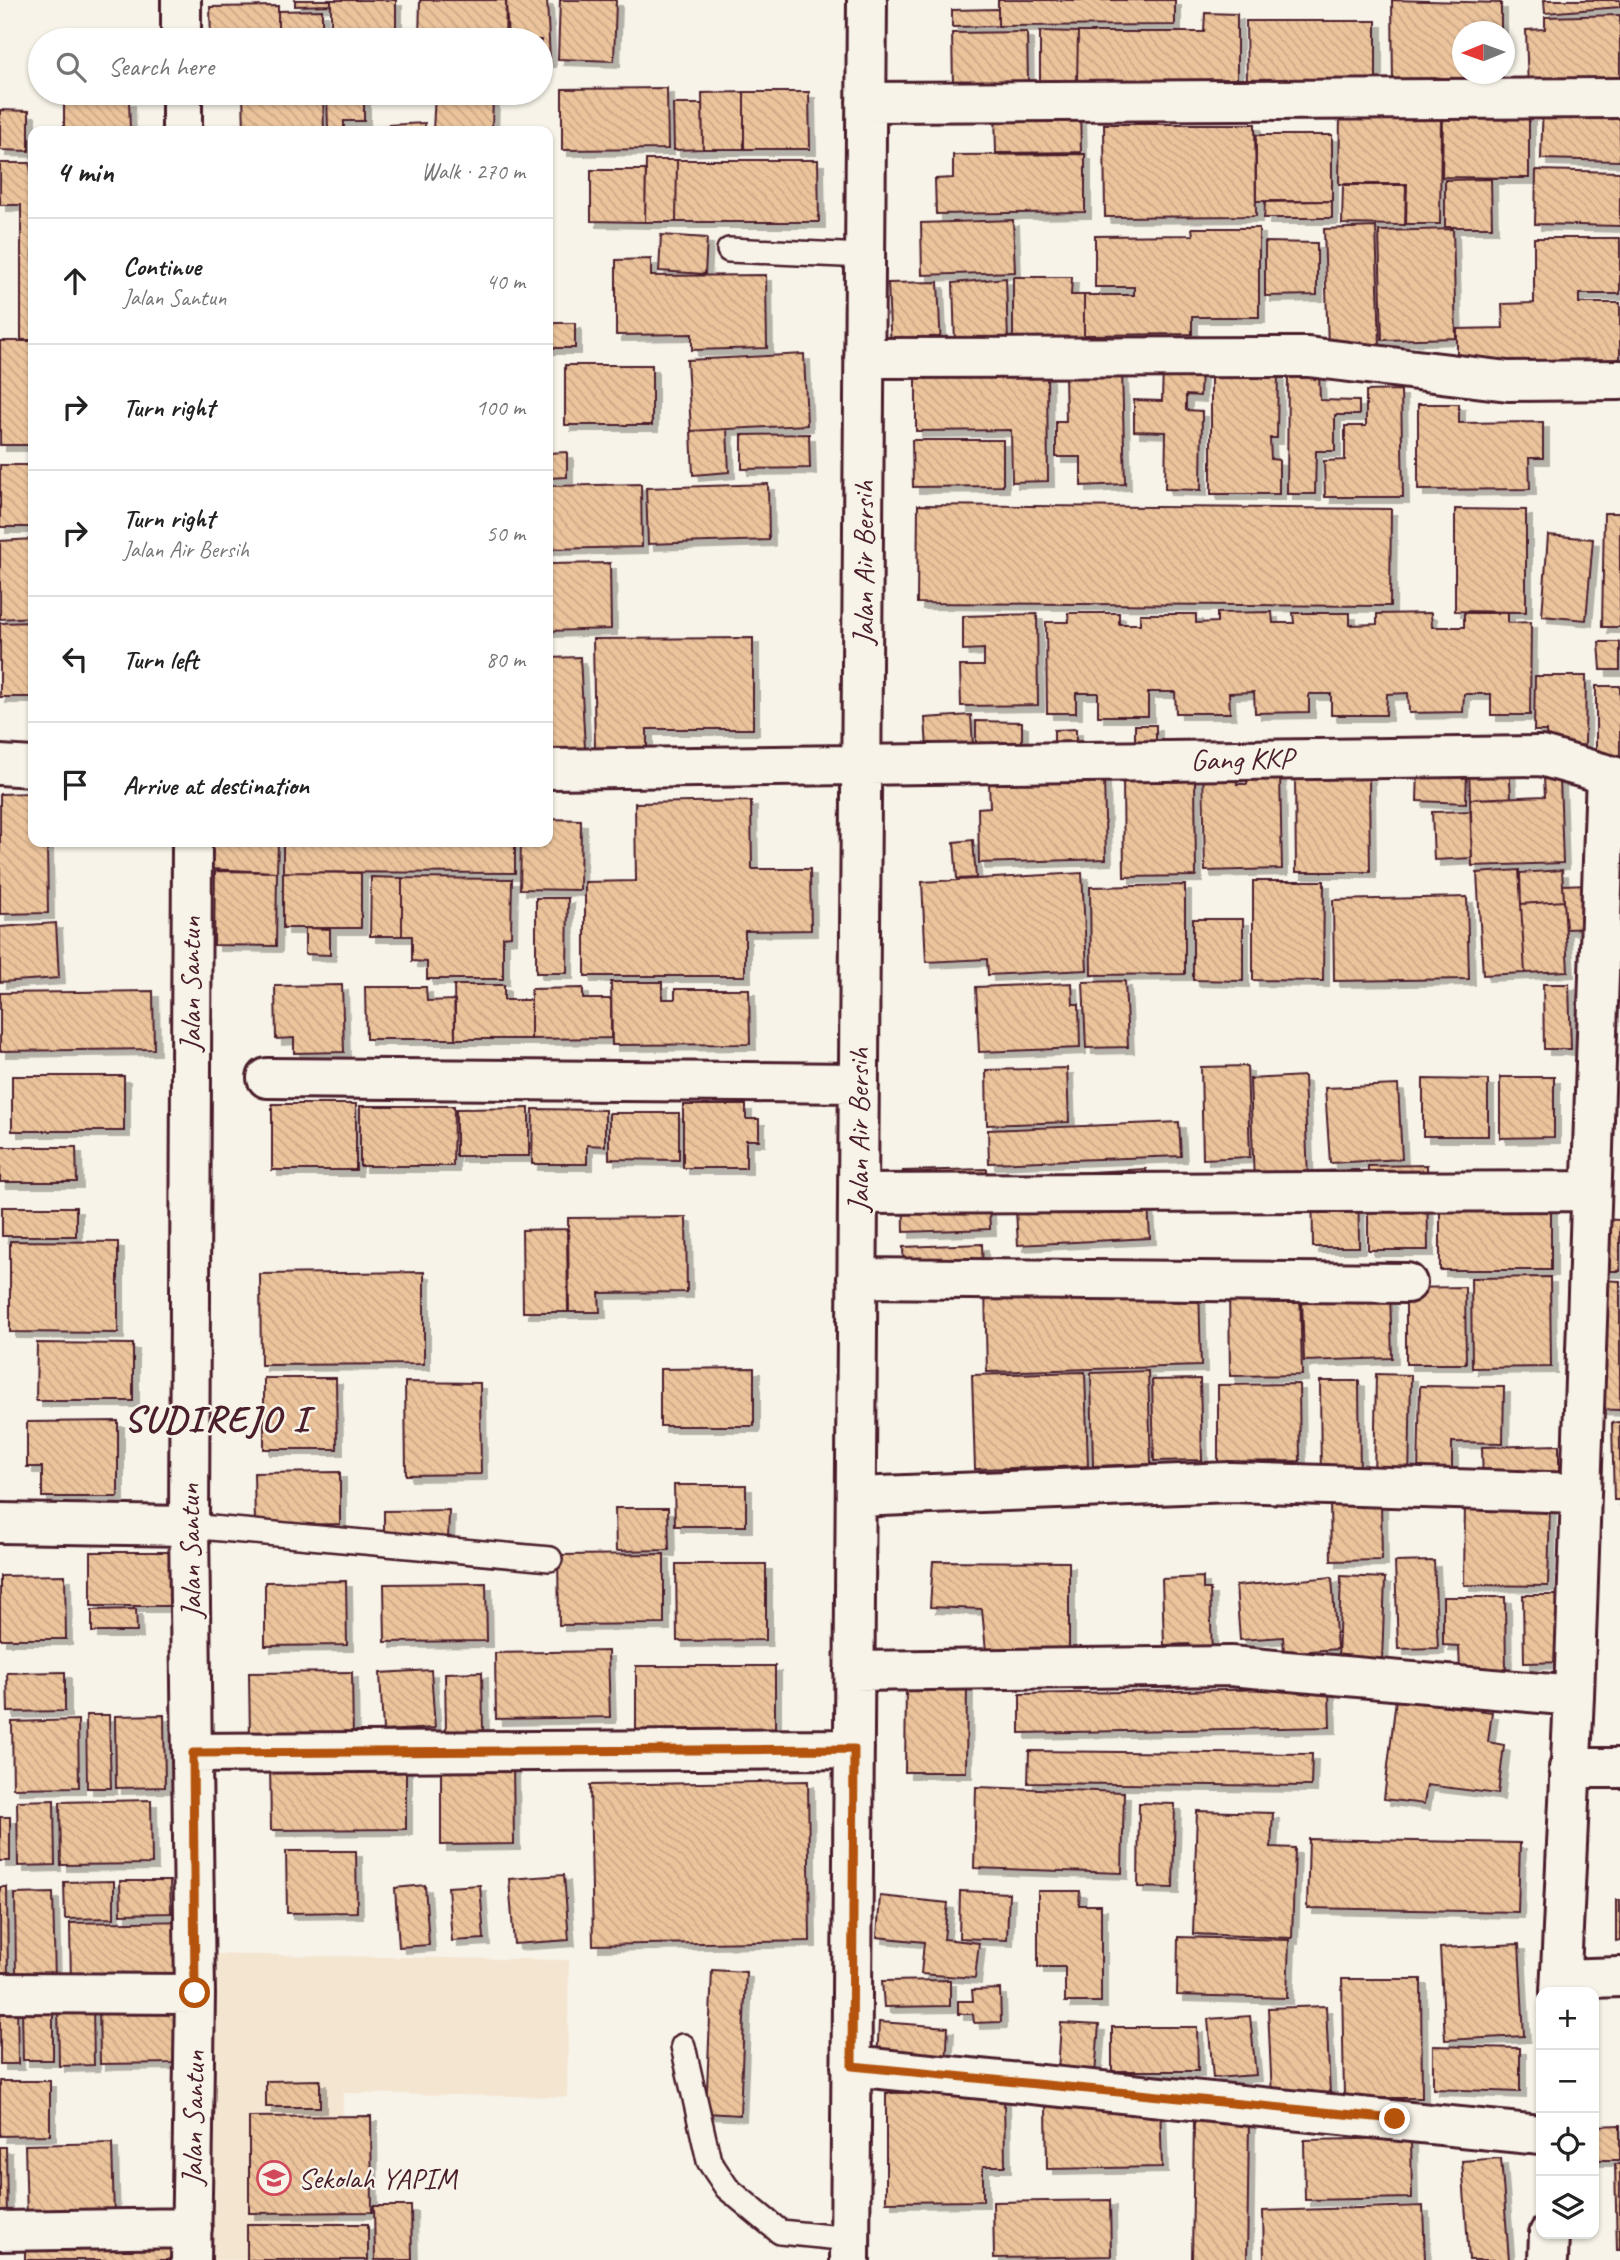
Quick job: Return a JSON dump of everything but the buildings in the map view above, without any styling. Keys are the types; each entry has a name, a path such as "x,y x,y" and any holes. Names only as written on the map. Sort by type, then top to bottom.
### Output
{"street":[{"path":"181,0 181,28"},
{"name":"Jalan Air Bersih","path":"850,2250 867,0"},
{"path":"866,103 1620,98"},
{"path":"182,105 182,126"},
{"path":"864,358 1308,357 1508,381 1620,380"},
{"name":"Gang KKP","path":"553,769 1541,756 1613,776"},
{"path":"0,765 28,766"},
{"path":"1613,776 1591,1191 1561,1986 1620,1977"},
{"name":"Jalan Santun","path":"191,847 189,1526 195,1993 191,2244"},
{"path":"267,1078 859,1083"},
{"path":"858,1194 1591,1191"},
{"path":"857,1278 1407,1283"},
{"path":"856,1497 1230,1482 1580,1493"},
{"path":"0,1523 189,1526"},
{"path":"854,1671 1230,1666 1574,1696"},
{"path":"193,1753 854,1749"},
{"path":"1569,1768 1620,1768"},
{"path":"0,1993 195,1993"},
{"path":"852,2066 1536,2134"},
{"path":"0,2231 191,2244"},
{"path":"1548,2260 1549,2239"}],"lane":[{"path":"729,250 865,256"},
{"path":"189,1526 550,1559"},
{"path":"683,2046 709,2161 727,2188 780,2232 850,2250"}],"shaded area":[{"name":"Sekolah YAPIM","path":"210,1954 569,1960 567,2097 343,2093 340,2260 205,2260"}],"place":[{"name":"Sekolah YAPIM","path":"274,2178"}],"district":[{"name":"SUDIREJO I","path":"217,1418"}],"route":[{"path":"195,1993 193,1753 854,1749 852,2066 1395,2119"}]}
